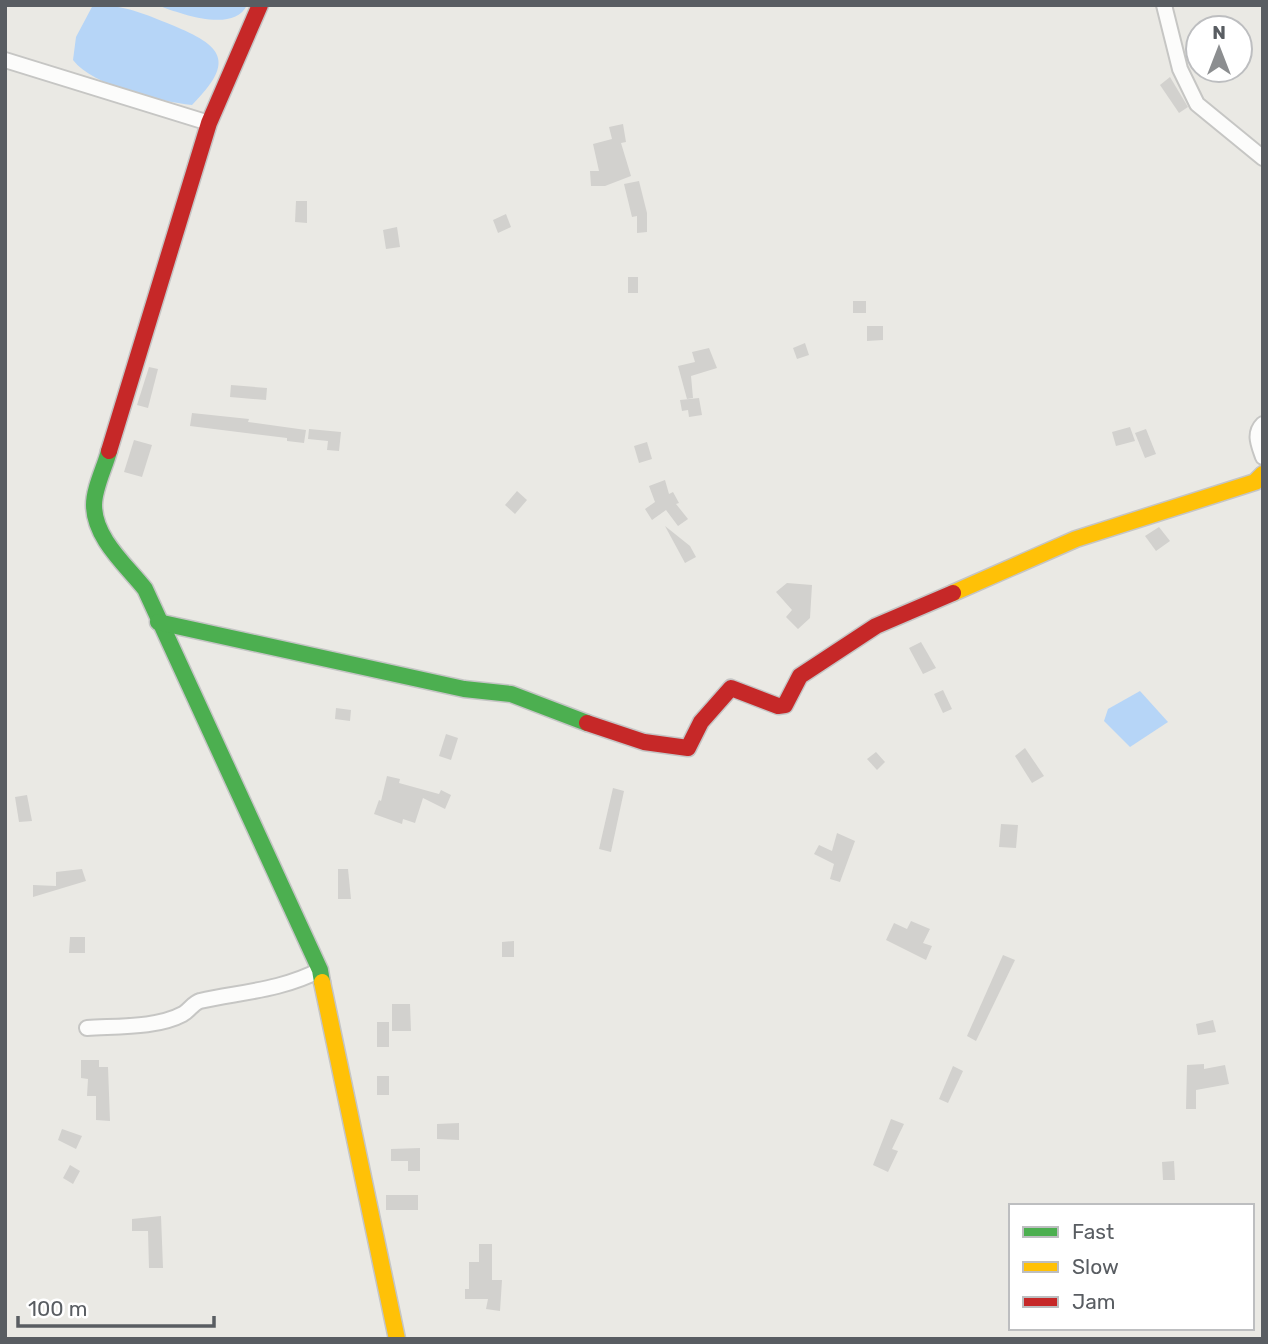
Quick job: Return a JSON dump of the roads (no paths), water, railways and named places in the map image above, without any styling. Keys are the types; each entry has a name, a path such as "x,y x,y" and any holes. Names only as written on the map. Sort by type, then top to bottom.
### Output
{"street":[{"path":"260,5 209,123 94,502 99,527 114,551 145,589 320,970 397,1339"},
{"path":"1164,5 1180,69 1197,104 1263,158"},
{"path":"5,60 209,123"},
{"path":"1263,424 1258,429 1257,439 1263,457"},
{"path":"158,622 464,689 515,695 619,735 668,748 688,748 701,722 732,688 778,706 785,705 800,676 876,626 1076,539 1255,482 1263,474"},
{"path":"87,1028 150,1023 184,1014 197,1002 229,998 298,981 320,970"}],"water":[{"path":"93,5 133,10 203,40 218,56 215,77 192,105 145,96 96,78 73,60 76,37"},
{"path":"157,5 247,5 240,14 218,20 191,16"},
{"path":"1140,691 1168,722 1130,747 1104,721 1108,709"}]}
